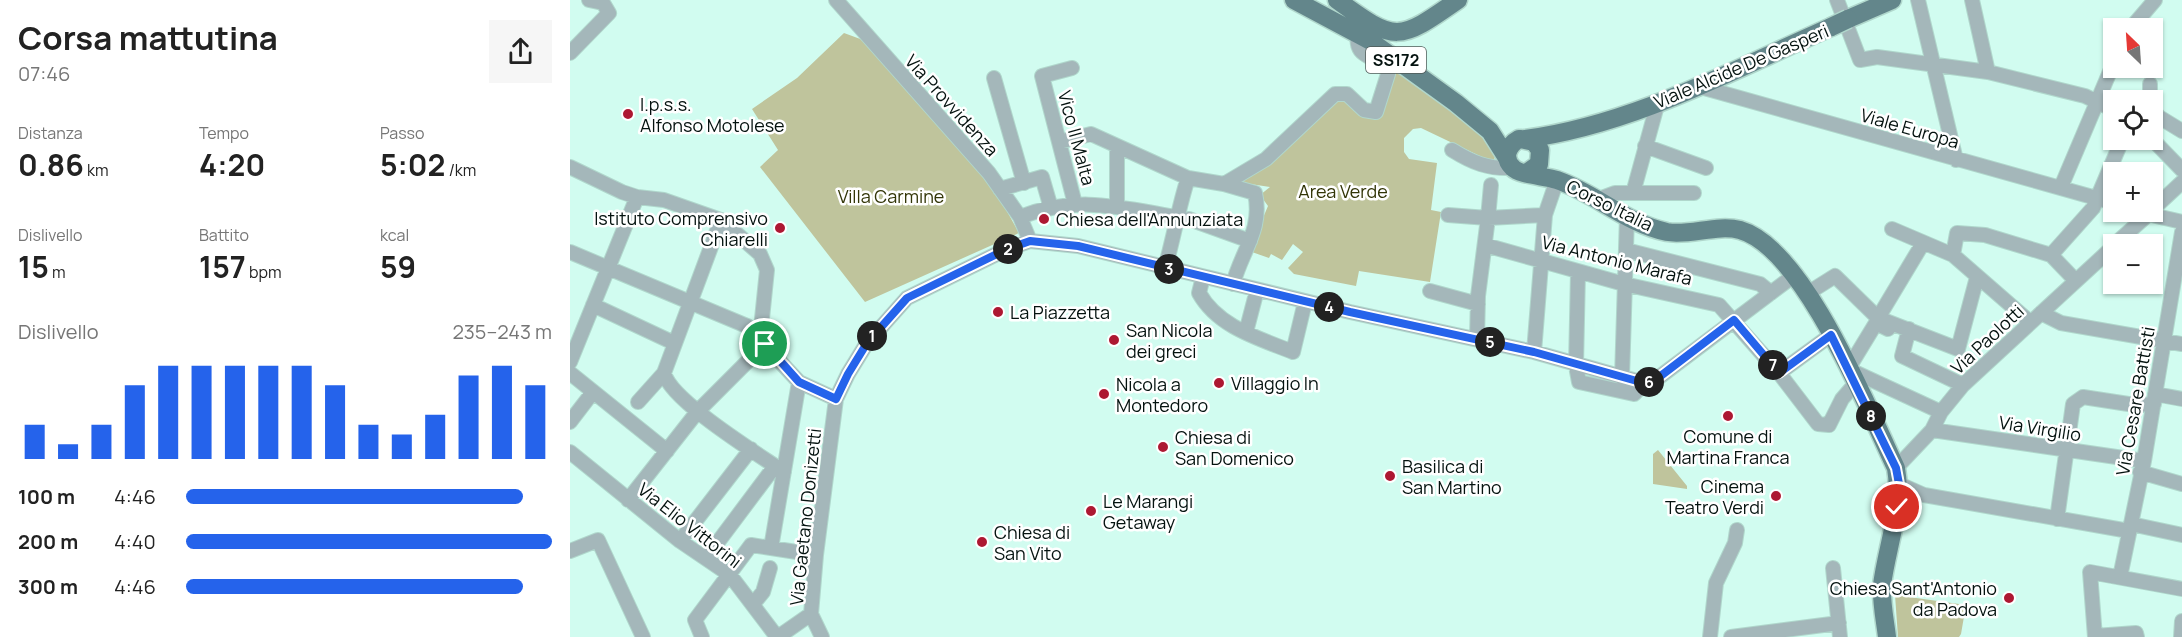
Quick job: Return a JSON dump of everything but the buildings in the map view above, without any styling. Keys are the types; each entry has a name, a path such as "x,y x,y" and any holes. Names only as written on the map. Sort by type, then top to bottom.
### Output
{"main road":[{"path":"1337,0 1371,25 1390,33 1405,32 1425,23 1458,0"},
{"name":"Viale Alcide De Gasperi","path":"1522,139 1587,127 1658,102 1892,0"},
{"name":"SS172","path":"1303,2 1358,34 1456,103 1526,162 1534,142 1490,131"},
{"name":"Viale Alcide De Gasperi","path":"1526,162 1587,127"},
{"path":"1522,139 1509,148 1526,162"},
{"name":"Corso Italia","path":"1526,162 1627,216 1668,232 1740,230 1771,247 1796,274 1808,293 1852,377 1898,476"},
{"path":"1887,637 1882,587 1898,476"}],"street":[{"path":"571,51 609,13 603,3 589,0"},
{"name":"Via Provvidenza","path":"836,0 989,173 1020,217 1030,241"},
{"path":"1837,0 1860,60 1877,57 1988,72 2085,96 2103,105"},
{"path":"1918,0 1956,160"},
{"path":"1971,0 1988,72"},
{"path":"2140,18 2155,0"},
{"path":"1224,184 1266,159 1335,94 1347,94 1364,110 1372,112 1378,110 1387,69 1359,50 1356,44 1358,34"},
{"name":"Vico II Malta","path":"1072,68 1042,76 1075,204"},
{"path":"994,78 1024,183"},
{"path":"2061,187 2107,78"},
{"path":"2150,84 2150,90"},
{"name":"Viale Europa","path":"1696,86 2103,199"},
{"path":"1633,193 1658,102"},
{"path":"2163,119 2182,131"},
{"path":"1059,142 1091,134 1188,178 1224,184 1255,193 1259,210 1257,227 1233,284"},
{"path":"1645,146 1706,168"},
{"path":"1117,147 1117,207"},
{"path":"1452,150 1470,161 1492,169 1526,162"},
{"path":"2051,255 2077,228 2099,198 2118,150"},
{"path":"2163,150 2182,170"},
{"path":"570,167 637,197 664,200 720,220 766,262 763,341 698,411 628,500"},
{"path":"1000,189 1042,177 1051,208"},
{"path":"1164,268 1177,225 1182,218 1188,178"},
{"path":"1534,352 1545,215 1557,180"},
{"name":"Via Paolotti","path":"2163,199 2182,182"},
{"path":"1477,339 1478,304 1491,185"},
{"path":"1599,199 1615,193 1694,193"},
{"path":"570,362 637,197"},
{"path":"1020,217 1075,204 1117,207 1182,218 1250,241"},
{"path":"1448,215 1488,218 1545,215"},
{"path":"1622,378 1627,216"},
{"path":"2163,216 2182,222"},
{"path":"638,402 664,373 720,220"},
{"name":"Via Paolotti","path":"2125,234 2138,222"},
{"path":"1892,229 1953,255 1977,276 2035,317 2182,344"},
{"name":"Via Cesare Battisti","path":"2120,577 2165,340 2182,232"},
{"path":"1953,255 1957,233 1985,235 2051,255 2075,280"},
{"path":"1030,241 1078,246 1305,302 1534,352 1576,366 1644,383 1654,381 1796,274"},
{"name":"Via Gaetano Donizetti","path":"822,637 811,614 816,555 836,399 848,374 867,343 907,298 1005,250 1030,241"},
{"path":"1878,318 1923,243"},
{"name":"Via Antonio Marafa","path":"1485,244 1624,284 1719,305 1779,373 1818,424 1828,425 1852,377"},
{"path":"1626,250 1760,284 1771,292"},
{"path":"570,252 747,326 799,382 836,399"},
{"name":"Via Paolotti","path":"1898,476 1932,430 1941,412 1963,385 2103,255"},
{"path":"1578,272 1576,366 1579,382 1634,394 1644,383"},
{"path":"1808,293 1835,276 1878,318 1958,349 1977,276"},
{"path":"1203,277 1199,293 1206,305 1226,323 1293,352 1305,302"},
{"path":"1246,332 1257,290"},
{"path":"1430,291 1478,304"},
{"path":"593,305 674,343"},
{"path":"1895,324 1892,331 1876,323 1852,377 1941,412"},
{"path":"1910,329 1902,356 1963,385"},
{"path":"1779,373 1831,335"},
{"path":"570,373 667,451"},
{"path":"664,373 666,382 698,411 780,469"},
{"path":"771,548 780,469 799,382"},
{"path":"570,422 593,392"},
{"path":"2057,519 2066,451 2072,425 2073,404 2082,397 2135,405 2154,399 2182,399"},
{"name":"Via Virgilio","path":"1932,430 2066,451 2142,466 2182,484"},
{"path":"680,541 751,449"},
{"name":"Via Elio Vittorini","path":"570,452 680,541 730,575 777,637"},
{"path":"706,558 780,469"},
{"path":"1898,476 1924,495 2057,519 2182,536"},
{"path":"1710,637 1716,583 1734,543 1737,530"},
{"path":"570,551 598,540 643,637"},
{"path":"702,637 695,620 751,545 816,555"},
{"path":"753,604 764,592 770,568"},
{"path":"1732,637 1840,630 1833,568"},
{"path":"2137,637 2136,633 2095,637 2090,572 2182,588"},
{"path":"777,637 811,614"},
{"path":"2181,637 2182,621"}],"green space":[{"name":"Villa Carmine","path":"844,33 863,40 986,173 1019,233 865,302 760,167 778,150 752,109 797,78"},
{"name":"Area Verde","path":"1395,66 1464,116 1486,141 1495,156 1494,161 1488,160 1421,128 1413,129 1404,138 1404,152 1409,159 1437,163 1431,210 1441,212 1430,282 1359,271 1356,286 1294,274 1288,268 1303,252 1293,244 1282,260 1271,254 1269,258 1249,251 1268,206 1260,195 1270,187 1237,182 1341,94 1373,116 1386,94"},
{"path":"1658,450 1687,489 1653,484 1653,454"},
{"path":"1895,595 1966,605 1961,634 1959,637 1898,637"}],"place":[{"name":"I.p.s.s. Alfonso Motolese","path":"628,114"},
{"name":"Chiesa dell'Annunziata","path":"1044,219"},
{"name":"Istituto Comprensivo Chiarelli","path":"780,228"},
{"name":"La Piazzetta","path":"998,312"},
{"name":"San Nicola dei greci","path":"1114,340"},
{"name":"Villaggio In","path":"1219,383"},
{"name":"Nicola a Montedoro","path":"1104,394"},
{"name":"Comune di Martina Franca","path":"1728,416"},
{"name":"Chiesa di San Domenico","path":"1163,447"},
{"name":"Basilica di San Martino","path":"1390,476"},
{"name":"Cinema Teatro Verdi","path":"1776,496"},
{"name":"Le Marangi Getaway","path":"1091,511"},
{"name":"Chiesa di San Vito","path":"982,542"},
{"name":"Chiesa Sant'Antonio da Padova","path":"2009,598"}],"route":[{"path":"765,344 799,382 836,399 867,343 907,298 1005,250 1030,241 1078,246 1350,312 1534,352 1576,366 1644,383 1654,381 1734,320 1779,373 1831,335 1896,468 1899,484 1897,507"}]}
